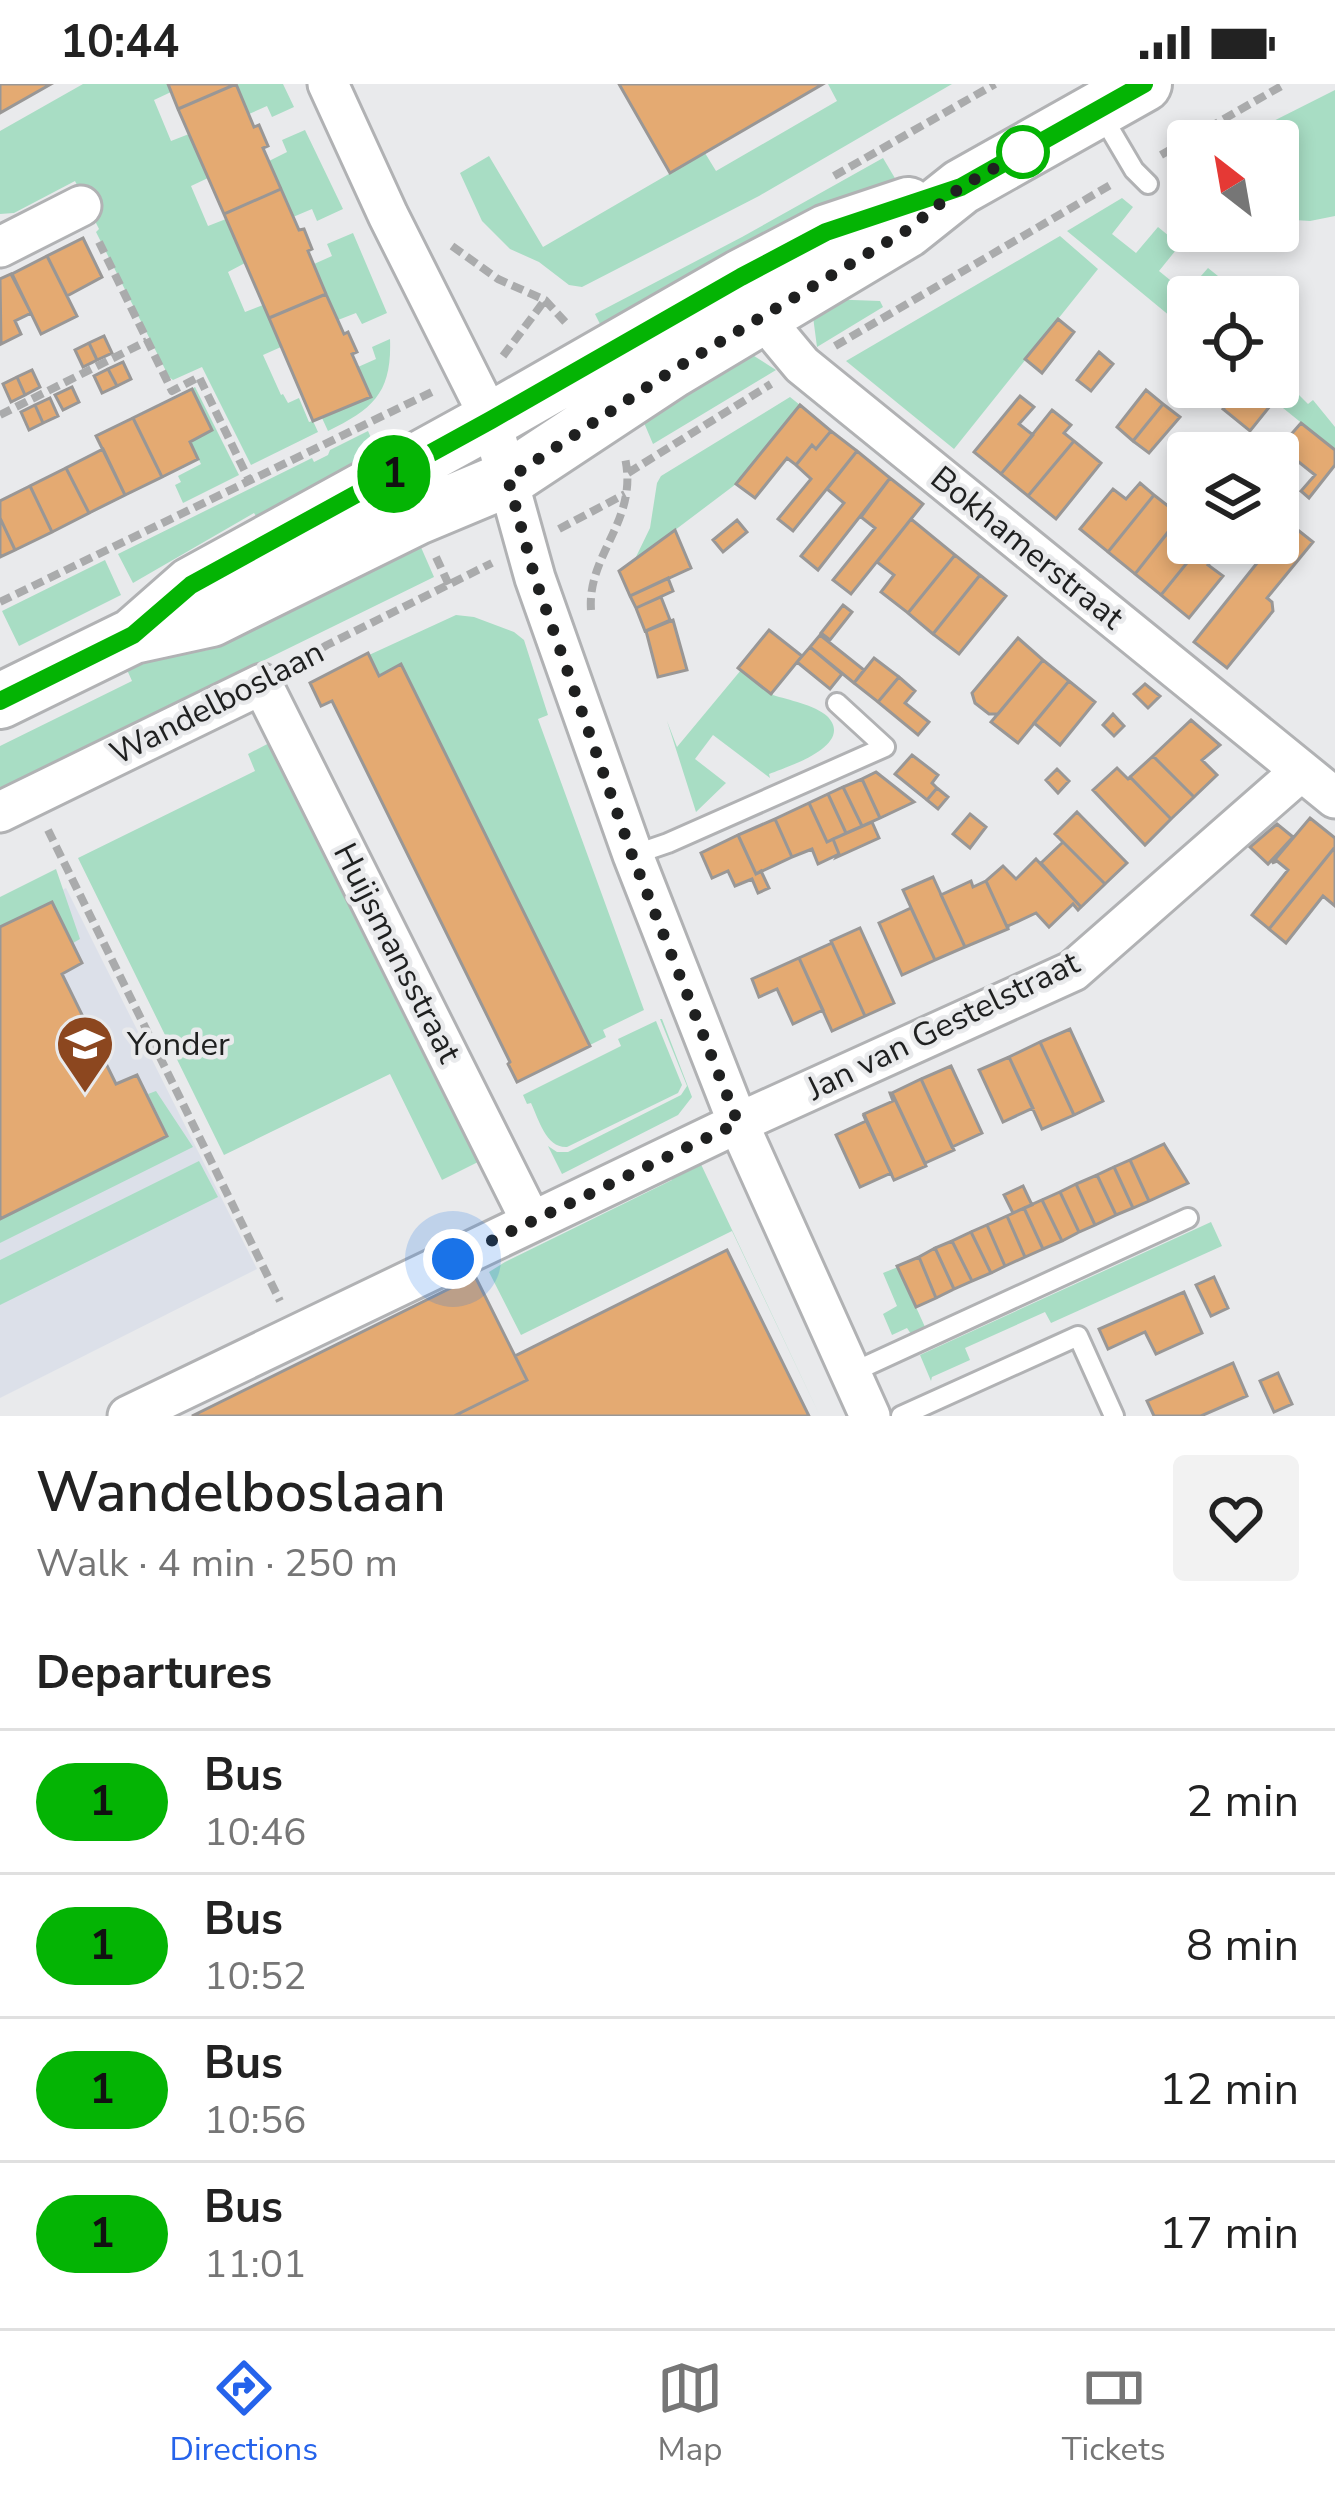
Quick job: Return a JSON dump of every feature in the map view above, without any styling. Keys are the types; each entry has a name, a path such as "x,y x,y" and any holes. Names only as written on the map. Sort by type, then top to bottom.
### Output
{"street":[{"path":"328,84 491,420 525,547 632,855 738,1123 870,1416"},
{"path":"0,701 133,635 191,585 491,420 907,230 961,187 1121,97"},
{"path":"0,247 81,206"},
{"path":"133,635 211,620 417,518 508,479 673,370 752,297"},
{"name":"Bokhamerstraat","path":"752,297 802,365 1335,798"},
{"name":"Wandelboslaan","path":"16,805 262,684"},
{"name":"Huijsmansstraat","path":"262,684 531,1221"},
{"name":"Jan van Gestelstraat","path":"128,1416 738,1123 1073,971 1300,772"}],"lane":[{"path":"1121,97 1141,177"},
{"path":"632,855 885,747 837,703"},
{"path":"851,1373 1188,1218"},
{"path":"901,1416 1078,1336 1114,1416"}],"path":[{"path":"628,473 802,365 1141,177 1285,84"},
{"path":"81,206 172,391 199,377 249,480"},
{"path":"440,236 498,279 545,300 563,319"},
{"path":"0,415 148,341"},
{"path":"0,602 370,420"},
{"name":"Wandelboslaan","path":"262,684 327,645 626,493"},
{"path":"16,805 297,1335"}],"shaded area":[{"name":"Yonder","path":"66,888 257,1269 0,1398 0,921"}],"green space":[{"path":"83,84 168,84 171,92 154,100 171,141 189,134 208,178 191,186 208,226 226,219 245,263 228,272 245,312 263,305 281,347 263,355 281,395 288,403 299,398 318,432 251,465 202,367 173,380 169,377 75,181 14,213 0,214 0,131"},
{"path":"236,84 283,84 294,107 272,117 267,106 249,114"},
{"path":"828,84 952,84 759,196 582,287 569,285 539,262 510,249 482,221 460,173 489,156 543,247 705,153 716,171 837,101"},
{"path":"1335,90 1335,216 1299,220 1299,120 1276,120"},
{"path":"305,130 343,209 317,221 312,209 293,217 269,161 287,152 282,140"},
{"path":"883,158 896,180 859,193 606,336 595,314"},
{"path":"1122,198 1133,207 1112,234 1136,253 1158,227 1167,234 1167,252 1174,252 1159,271 1167,278 1167,314 1067,231"},
{"path":"353,233 387,313 362,324 356,313 338,320 314,264 332,256 327,244"},
{"path":"1060,236 1098,269 954,449 846,361"},
{"path":"825,299 880,301 883,307 817,347 812,309"},
{"path":"390,339 388,373 377,397 328,431 322,418 370,397 358,367 376,359 372,347"},
{"path":"743,349 776,370 653,444 639,411"},
{"path":"195,387 239,475 183,503 175,485 181,482 178,476 201,464 190,442 212,430"},
{"path":"1299,395 1308,404 1313,400 1335,427 1335,450 1283,408 1299,408"},
{"path":"790,397 800,405 736,484 634,561 650,528 661,476"},
{"path":"368,431 382,463 266,531 254,513 133,583 118,554 312,458 314,462"},
{"path":"420,545 434,577 0,790 0,746 132,681 124,663 208,650"},
{"path":"105,560 121,595 19,646 2,611"},
{"path":"456,615 474,617 524,640 548,715 538,719 644,1010 603,1030 606,1037 590,1045 402,665 379,676 369,655"},
{"path":"741,670 770,694 773,691 773,695 822,712 834,727 833,736 816,753 769,774 770,778 713,735 695,759 726,783 696,812 667,721 677,747"},
{"path":"273,741 480,1161 442,1180 390,1074 224,1155 78,858 255,771 248,754"},
{"path":"56,869 80,939 73,943 52,901 0,926 0,897"},
{"path":"660,1019 692,1097 678,1115 562,1174 548,1146 568,1152 681,1095 687,1086"},
{"path":"656,1021 682,1085 678,1093 567,1147 554,1143 523,1095 621,1046 618,1039"},
{"path":"156,1091 193,1147 0,1243 0,1220 168,1136 148,1094"},
{"path":"698,1158 820,1416 732,1231 521,1335 489,1272 672,1180 669,1170"},
{"path":"199,1161 218,1197 0,1305 0,1260"},
{"path":"1211,1222 1222,1246 1051,1323 1045,1312 965,1348 970,1360 931,1381 920,1355"},
{"path":"898,1267 925,1327 892,1335 883,1314 897,1306 883,1273"}],"building":[{"path":"0,84 51,84 0,113"},
{"path":"168,84 236,84 178,109"},
{"path":"236,84 254,127 259,125 268,146 263,148 281,189 224,214 178,109"},
{"path":"619,84 823,84 670,173"},
{"path":"281,189 299,230 304,229 326,294 269,318 224,214"},
{"path":"83,238 102,277 67,296 47,256"},
{"path":"47,256 77,316 41,334 12,274"},
{"path":"11,274 31,313 15,321 21,334 1,344 0,279"},
{"path":"326,294 357,352 352,354 371,397 313,421 269,318"},
{"path":"1058,319 1074,332 1042,373 1025,359"},
{"path":"104,336 112,353 97,360 89,343"},
{"path":"89,343 97,360 83,367 75,350"},
{"path":"1099,352 1113,364 1091,391 1077,380"},
{"path":"123,362 131,379 117,386 108,369"},
{"path":"108,369 117,386 102,393 94,376"},
{"path":"32,370 40,387 25,395 17,377"},
{"path":"17,377 25,395 11,402 3,384"},
{"path":"72,387 79,402 63,410 55,395"},
{"path":"192,389 212,430 190,442 198,459 162,477 133,418"},
{"path":"1146,390 1163,404 1133,441 1117,427"},
{"path":"1020,396 1034,407 1019,424 1033,435 1001,474 974,452"},
{"path":"50,398 58,416 43,423 35,405"},
{"path":"1163,404 1180,417 1149,453 1133,441"},
{"path":"35,405 43,423 29,430 21,412"},
{"path":"800,405 831,431 796,465 787,458 755,498 736,484"},
{"path":"1224,408 1268,408 1250,431"},
{"path":"1052,410 1071,425 1064,433 1074,441 1028,496 1001,474"},
{"path":"133,418 162,477 125,495 96,436"},
{"path":"1301,423 1335,450 1335,465 1309,498 1301,491 1315,475 1299,462 1299,432 1293,432"},
{"path":"831,431 857,451 793,531 778,519 811,479 796,465"},
{"path":"1074,441 1101,463 1056,519 1028,496"},
{"path":"103,449 125,495 89,513 66,468"},
{"path":"857,451 890,478 818,570 801,556 844,503 827,489"},
{"path":"66,468 89,513 52,532 30,486"},
{"path":"890,478 923,504 851,594 833,580 875,528 861,517"},
{"path":"1140,483 1154,495 1108,552 1080,529 1113,489 1126,499"},
{"path":"30,486 52,532 15,550 0,518 0,501"},
{"path":"1154,495 1167,505 1167,534 1135,574 1108,552"},
{"path":"0,518 15,550 0,557"},
{"path":"911,519 955,555 908,613 881,592 894,575 877,562"},
{"path":"737,520 747,532 723,552 713,540"},
{"path":"675,530 691,568 630,596 619,571"},
{"path":"1299,531 1313,542 1299,559"},
{"path":"1167,533 1167,564 1186,564 1161,595 1135,574"},
{"path":"955,555 980,575 933,634 908,613"},
{"path":"1186,564 1209,564 1223,576 1189,618 1161,595"},
{"path":"1256,564 1295,564 1267,598 1273,611 1227,668 1194,642"},
{"path":"980,575 1006,596 959,654 933,634"},
{"path":"668,578 673,591 636,608 630,596"},
{"path":"661,597 670,620 645,631 636,608"},
{"path":"843,605 852,612 830,640 821,633"},
{"path":"673,620 687,670 658,677 646,631"},
{"path":"769,630 802,656 771,694 738,668"},
{"path":"820,635 864,670 854,683 810,647"},
{"path":"1018,638 1043,660 998,714 989,714 975,703 972,693"},
{"path":"810,647 842,674 830,689 797,662"},
{"path":"368,653 379,676 401,664 590,1046 517,1082 332,701 321,706 310,683"},
{"path":"874,658 899,677 878,702 854,683"},
{"path":"1043,660 1069,681 1018,743 991,722"},
{"path":"899,677 915,691 905,703 929,722 918,735 878,702"},
{"path":"1069,681 1095,702 1060,745 1034,723"},
{"path":"1145,684 1160,696 1148,708 1134,694"},
{"path":"1113,714 1124,726 1114,736 1103,725"},
{"path":"1191,720 1220,745 1202,760 1217,775 1194,797 1153,756"},
{"path":"912,755 938,775 932,783 937,788 927,800 895,774"},
{"path":"1153,756 1194,797 1171,819 1130,777"},
{"path":"1117,768 1171,819 1145,845 1093,790"},
{"path":"1057,769 1069,781 1058,793 1046,780"},
{"path":"876,772 914,802 880,818 862,779"},
{"path":"862,779 880,818 862,826 843,787"},
{"path":"843,787 862,826 846,833 828,794"},
{"path":"937,788 948,797 938,809 927,800"},
{"path":"828,794 846,833 827,842 809,803"},
{"path":"809,803 827,842 833,839 839,854 818,864 812,849 792,857 775,819"},
{"path":"1077,812 1127,863 1105,884 1055,834"},
{"path":"970,814 986,827 970,848 953,834"},
{"path":"1310,818 1335,838 1335,847 1269,929 1252,915 1288,870 1277,861 1272,863"},
{"path":"775,819 792,857 756,874 738,835"},
{"path":"872,822 879,838 837,857 833,839"},
{"path":"1277,824 1293,837 1268,864 1250,847"},
{"path":"738,835 756,874 761,871 769,888 758,893 752,879 735,886 728,871 712,878 701,853"},
{"path":"1063,842 1105,884 1081,907 1041,863"},
{"path":"1335,847 1335,906 1323,896 1286,943 1269,929"},
{"path":"1036,859 1081,907 1078,910 1073,904 1049,927 1036,913 1008,929 986,881 1003,866 1016,879"},
{"path":"933,877 965,947 935,960 903,890"},
{"path":"971,881 973,887 986,881 1008,929 965,947 941,895"},
{"path":"52,902 82,963 62,974 116,1084 137,1075 167,1136 0,1219 0,927"},
{"path":"911,908 935,960 902,975 879,923"},
{"path":"860,928 894,1003 865,1016 831,941"},
{"path":"832,943 865,1016 832,1031 799,958"},
{"path":"799,958 823,1010 793,1024 777,989 759,997 752,979"},
{"path":"1070,1029 1103,1101 1074,1115 1040,1042"},
{"path":"1040,1042 1074,1115 1042,1129 1009,1057"},
{"path":"1009,1057 1033,1108 1003,1122 979,1070"},
{"path":"951,1066 982,1133 952,1147 921,1079"},
{"path":"921,1079 954,1150 925,1163 892,1093"},
{"path":"890,1093 926,1166 894,1180 864,1114 893,1101"},
{"path":"863,1114 891,1173 860,1187 836,1135 866,1121"},
{"path":"1164,1144 1188,1183 1149,1201 1130,1160"},
{"path":"1130,1160 1149,1201 1133,1208 1114,1167"},
{"path":"1114,1167 1133,1208 1116,1215 1097,1175"},
{"path":"1097,1175 1116,1215 1095,1225 1076,1184"},
{"path":"1076,1184 1095,1225 1079,1232 1060,1192"},
{"path":"1023,1186 1032,1205 1013,1213 1004,1195"},
{"path":"1060,1192 1079,1232 1062,1241 1042,1200"},
{"path":"1042,1200 1062,1241 1043,1249 1024,1208"},
{"path":"1024,1208 1043,1249 1025,1257 1007,1216"},
{"path":"1007,1216 1025,1257 1005,1266 987,1225"},
{"path":"987,1225 1005,1266 991,1273 971,1232"},
{"path":"971,1232 991,1273 972,1281 952,1241"},
{"path":"952,1241 972,1281 954,1289 935,1248"},
{"path":"935,1248 954,1289 936,1298 919,1257"},
{"path":"727,1250 809,1416 454,1416 527,1380 515,1356"},
{"path":"919,1257 936,1298 916,1307 897,1266"},
{"path":"475,1276 527,1380 454,1416 192,1416"},
{"path":"1214,1277 1228,1308 1211,1316 1196,1285"},
{"path":"1184,1292 1202,1333 1156,1354 1145,1332 1108,1349 1099,1329"},
{"path":"1233,1363 1247,1396 1201,1416 1154,1416 1147,1401"},
{"path":"1278,1373 1292,1404 1274,1412 1260,1381"}],"bus line":[{"name":"1","path":"0,701 133,635 191,585 741,277 826,232 961,187 1144,84"}],"place":[{"name":"Yonder","path":"85,1095"}],"route":[{"path":"453,1259 738,1123 632,855 535,578 508,479 673,370 907,230 961,187 1023,152"}]}
